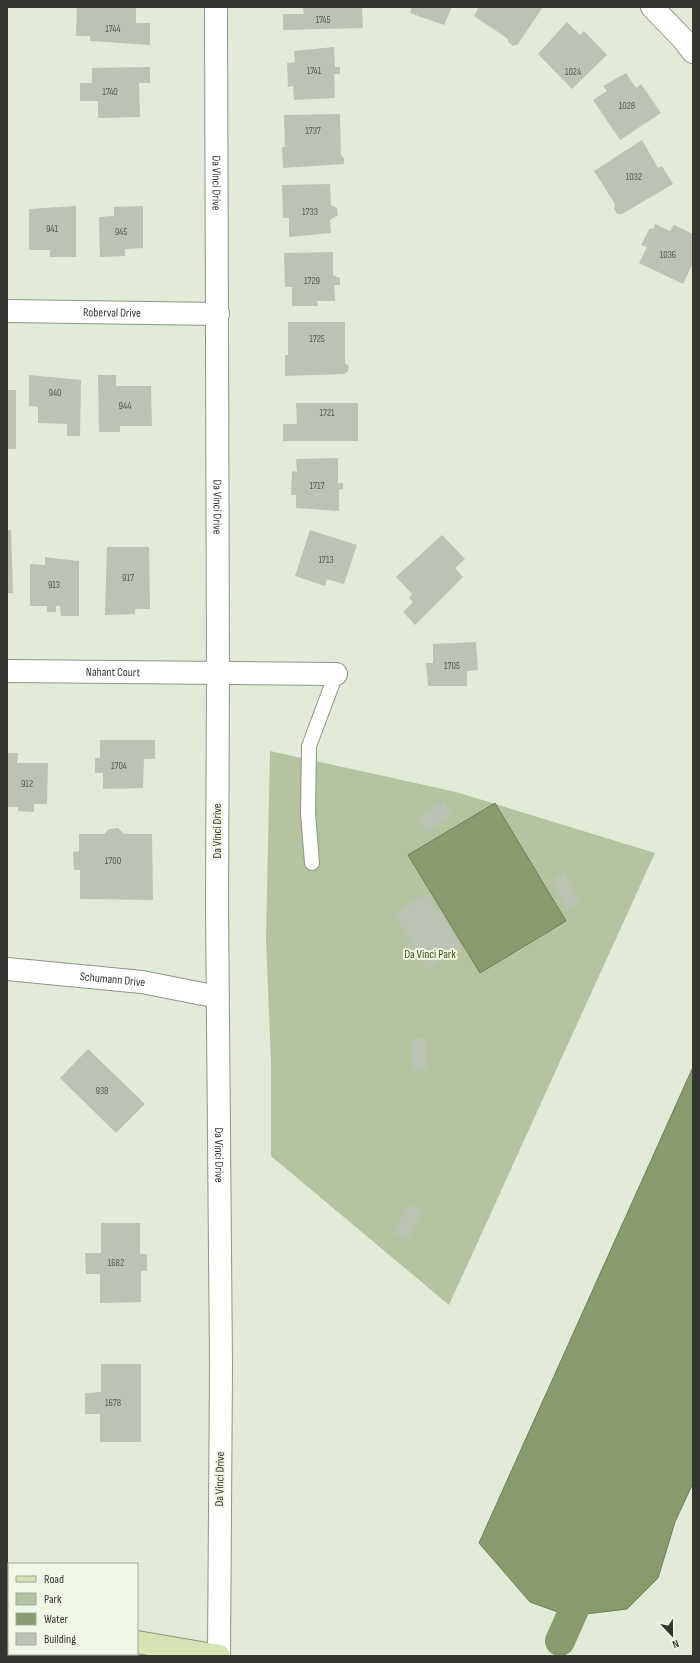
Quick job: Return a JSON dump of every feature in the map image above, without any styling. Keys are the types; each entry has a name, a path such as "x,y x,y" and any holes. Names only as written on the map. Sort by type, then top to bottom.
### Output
{"street":[{"name":"Da Vinci Drive","path":"216,7 218,314 217,898 221,1367 219,1656"},
{"path":"652,7 683,39 693,52"},
{"name":"Roberval Drive","path":"7,311 218,314"},
{"name":"Nahant Court","path":"7,672 336,674"},
{"name":"Schumann Drive","path":"7,968 142,982 218,997"},
{"path":"138,1642 219,1656"}],"lane":[{"path":"312,864 308,813 309,746 336,674"}],"green space":[{"name":"Da Vinci Park","path":"270,751 456,792 655,853 449,1305 271,1156 271,1063 266,939"}],"water":[{"path":"495,803 566,921 480,973 408,855"},
{"path":"693,1067 693,1483 675,1522 658,1578 627,1609 569,1616 530,1602 479,1543"}],"building":[{"path":"77,7 136,7 136,23 150,23 150,45 90,41 90,36 76,36"},
{"path":"303,7 362,7 363,28 283,30 283,14 304,14"},
{"path":"412,7 452,7 444,25 410,13"},
{"path":"479,7 543,7 518,44 513,46 508,42 508,39 474,16"},
{"path":"567,22 580,35 584,31 607,55 572,89 538,54"},
{"path":"334,47 335,67 340,67 340,74 334,74 335,98 294,100 293,86 288,87 287,63 295,62 294,51"},
{"path":"150,67 150,83 139,83 140,117 98,118 98,101 80,101 80,83 92,83 92,68"},
{"path":"626,73 636,88 641,84 661,113 620,140 593,100 607,91 603,86"},
{"path":"340,114 341,155 344,158 344,164 283,168 282,147 285,147 284,115"},
{"path":"642,140 658,168 662,166 673,184 622,214 617,214 614,209 615,204 594,171"},
{"path":"330,184 331,205 337,208 338,215 330,220 331,233 289,237 289,218 283,218 282,185"},
{"path":"76,206 76,257 50,257 50,250 29,250 29,209"},
{"path":"143,206 143,248 125,249 125,256 100,257 99,217 114,216 114,207"},
{"path":"655,224 670,231 674,225 693,234 693,263 683,284 639,263 647,247 641,245 650,228 653,229"},
{"path":"333,252 333,275 340,278 340,285 334,285 335,301 317,301 318,306 292,306 292,287 285,287 284,253"},
{"path":"288,322 345,322 345,363 349,366 348,371 344,374 285,376 285,355 288,355"},
{"path":"29,375 81,380 80,436 67,436 67,424 38,423 38,407 29,406"},
{"path":"98,375 116,375 116,386 151,386 152,426 120,426 120,432 99,432"},
{"path":"7,390 16,390 16,449 7,449"},
{"path":"296,403 358,403 358,441 283,441 283,424 297,424"},
{"path":"338,458 338,483 343,483 343,489 339,490 339,511 296,508 296,495 291,495 292,471 297,472 296,459"},
{"path":"7,530 11,530 13,593 7,593"},
{"path":"310,530 357,545 344,584 327,579 325,586 295,576"},
{"path":"442,535 465,559 455,568 463,577 415,625 403,612 413,602 409,598 412,594 396,577"},
{"path":"107,547 149,547 150,609 135,609 135,614 105,615"},
{"path":"45,557 79,561 79,616 61,616 60,606 56,606 56,612 47,612 47,606 30,606 30,564 45,565"},
{"path":"476,642 478,670 467,671 467,686 428,686 426,663 433,663 433,644"},
{"path":"100,740 155,740 155,759 144,759 143,788 103,789 103,773 95,773 95,758 100,758"},
{"path":"7,753 18,753 17,763 48,763 47,804 34,804 34,812 18,811 18,807 7,807"},
{"path":"444,802 452,816 426,832 417,818"},
{"path":"118,828 124,834 152,834 153,900 80,899 80,870 74,870 73,852 79,851 79,834 104,834 109,829"},
{"path":"564,873 580,901 567,909 551,881"},
{"path":"428,892 462,947 427,969 394,913"},
{"path":"412,1038 427,1038 427,1069 412,1070"},
{"path":"88,1049 145,1104 116,1133 60,1078"},
{"path":"408,1204 422,1210 409,1240 394,1233"},
{"path":"101,1223 140,1223 140,1254 147,1254 147,1271 141,1271 141,1302 100,1303 100,1274 86,1274 85,1253 101,1253"},
{"path":"101,1364 141,1364 141,1442 100,1442 100,1414 85,1414 85,1393 101,1392"}],"waterway":[{"path":"560,1641 588,1578"}]}
